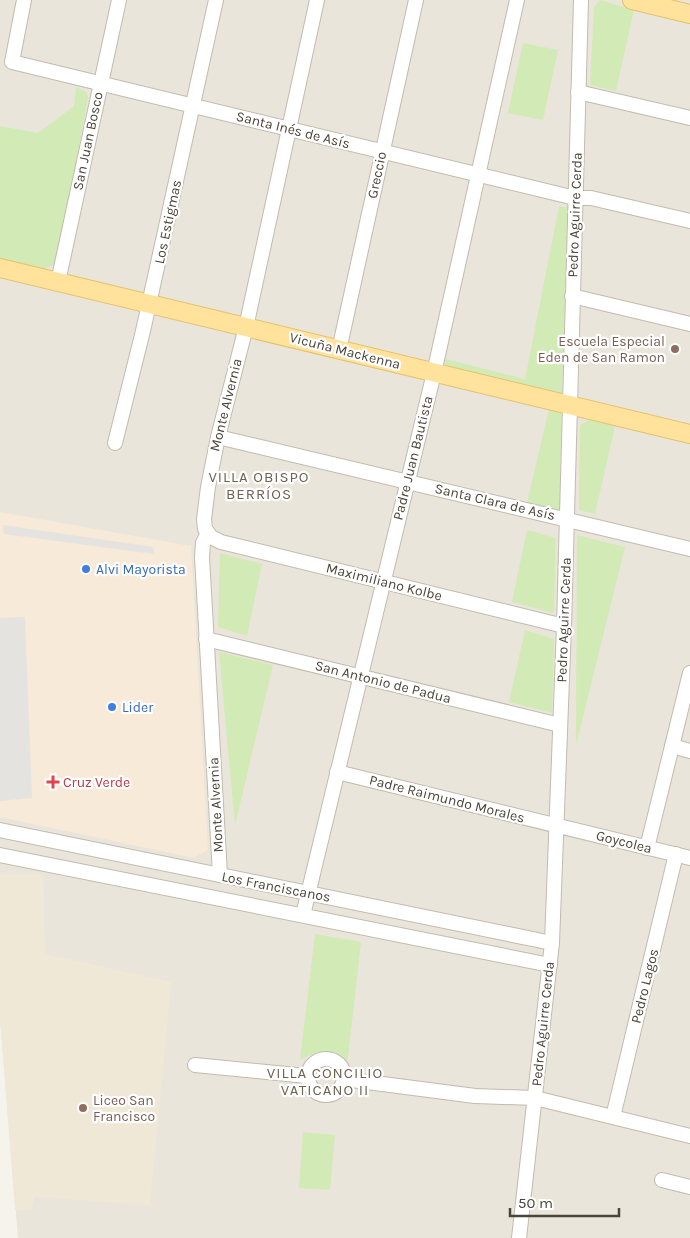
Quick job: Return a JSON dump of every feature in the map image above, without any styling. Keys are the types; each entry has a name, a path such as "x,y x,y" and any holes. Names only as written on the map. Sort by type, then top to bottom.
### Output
{"main road":[{"path":"632,0 690,14"},
{"name":"Vicuña Mackenna","path":"0,268 690,434"}],"street":[{"name":"Santa Inés de Asís","path":"24,0 12,62 575,198 591,198 690,221"},
{"name":"San Juan Bosco","path":"58,282 119,0"},
{"name":"Los Estigmas","path":"115,443 149,304 216,0"},
{"name":"Monte Alvernia","path":"220,875 202,557 203,543 208,533 204,524 204,513 218,437 246,327 317,0"},
{"name":"Greccio","path":"339,350 416,0"},
{"name":"Padre Juan Bautista","path":"302,915 434,373 517,0"},
{"name":"Pedro Aguirre Cerda","path":"519,1238 552,943 564,626 581,0"},
{"path":"578,92 690,118"},
{"path":"572,296 690,324"},
{"name":"Santa Clara de Asís","path":"218,437 690,549"},
{"name":"Maximiliano Kolbe","path":"208,533 211,537 221,542 564,626"},
{"name":"San Antonio de Padua","path":"206,640 560,725"},
{"path":"647,848 672,746 686,702 690,673"},
{"path":"672,746 690,751"},
{"name":"Padre Raimundo Morales","path":"337,772 557,826"},
{"name":"Goycolea","path":"557,826 690,858"},
{"name":"Los Franciscanos","path":"0,830 552,943"},
{"name":"Pedro Lagos","path":"613,1117 676,854"},
{"name":"Los Franciscanos","path":"0,855 550,966"},
{"path":"168,888 173,866"},
{"path":"324,1058 337,1062 341,1067 344,1079 338,1090 328,1095 312,1088 307,1076 313,1064 324,1058"},
{"path":"194,1065 307,1076"},
{"path":"344,1079 475,1096 535,1098 690,1136"},
{"path":"662,1180 690,1187"}],"shaded area":[{"path":"0,0 690,0 690,1238 18,1238 0,1018"},
{"path":"0,512 191,546 208,850 194,858 0,817"},
{"path":"3,525 153,547 154,554 4,534"},
{"path":"25,617 32,798 0,801 0,618"},
{"name":"Liceo San Francisco","path":"0,874 43,874 45,954 171,982 150,1205 35,1197 32,1209 15,1210 0,1019"}],"green space":[{"path":"600,0 634,10 616,91 590,85 594,7"},
{"path":"523,43 558,50 543,120 508,113"},
{"path":"76,87 86,92 88,97 59,258 53,265 43,269 0,261 0,126 38,133 74,106"},
{"path":"559,207 568,207 562,392 560,397 444,368 446,359 525,379"},
{"path":"549,409 561,413 560,510 527,503"},
{"path":"589,420 615,426 595,514 579,510 580,425"},
{"path":"527,530 556,538 554,613 512,602"},
{"path":"577,535 625,547 576,745"},
{"path":"220,553 262,564 247,636 218,627"},
{"path":"525,630 554,639 552,713 509,702"},
{"path":"219,652 273,665 235,825"},
{"path":"315,934 361,942 347,1066 329,1055 319,1053 300,1060"},
{"path":"303,1132 335,1135 330,1190 299,1188"}],"place":[{"name":"Escuela Especial Eden de San Ramon","path":"675,349"},
{"name":"Alvi Mayorista","path":"86,569"},
{"name":"Lider","path":"112,707"},
{"name":"Cruz Verde","path":"53,782"},
{"name":"Liceo San Francisco","path":"83,1108"}],"district":[{"name":"VILLA OBISPO BERRÍOS","path":"259,486"},
{"name":"VILLA CONCILIO VATICANO II","path":"325,1082"}]}
